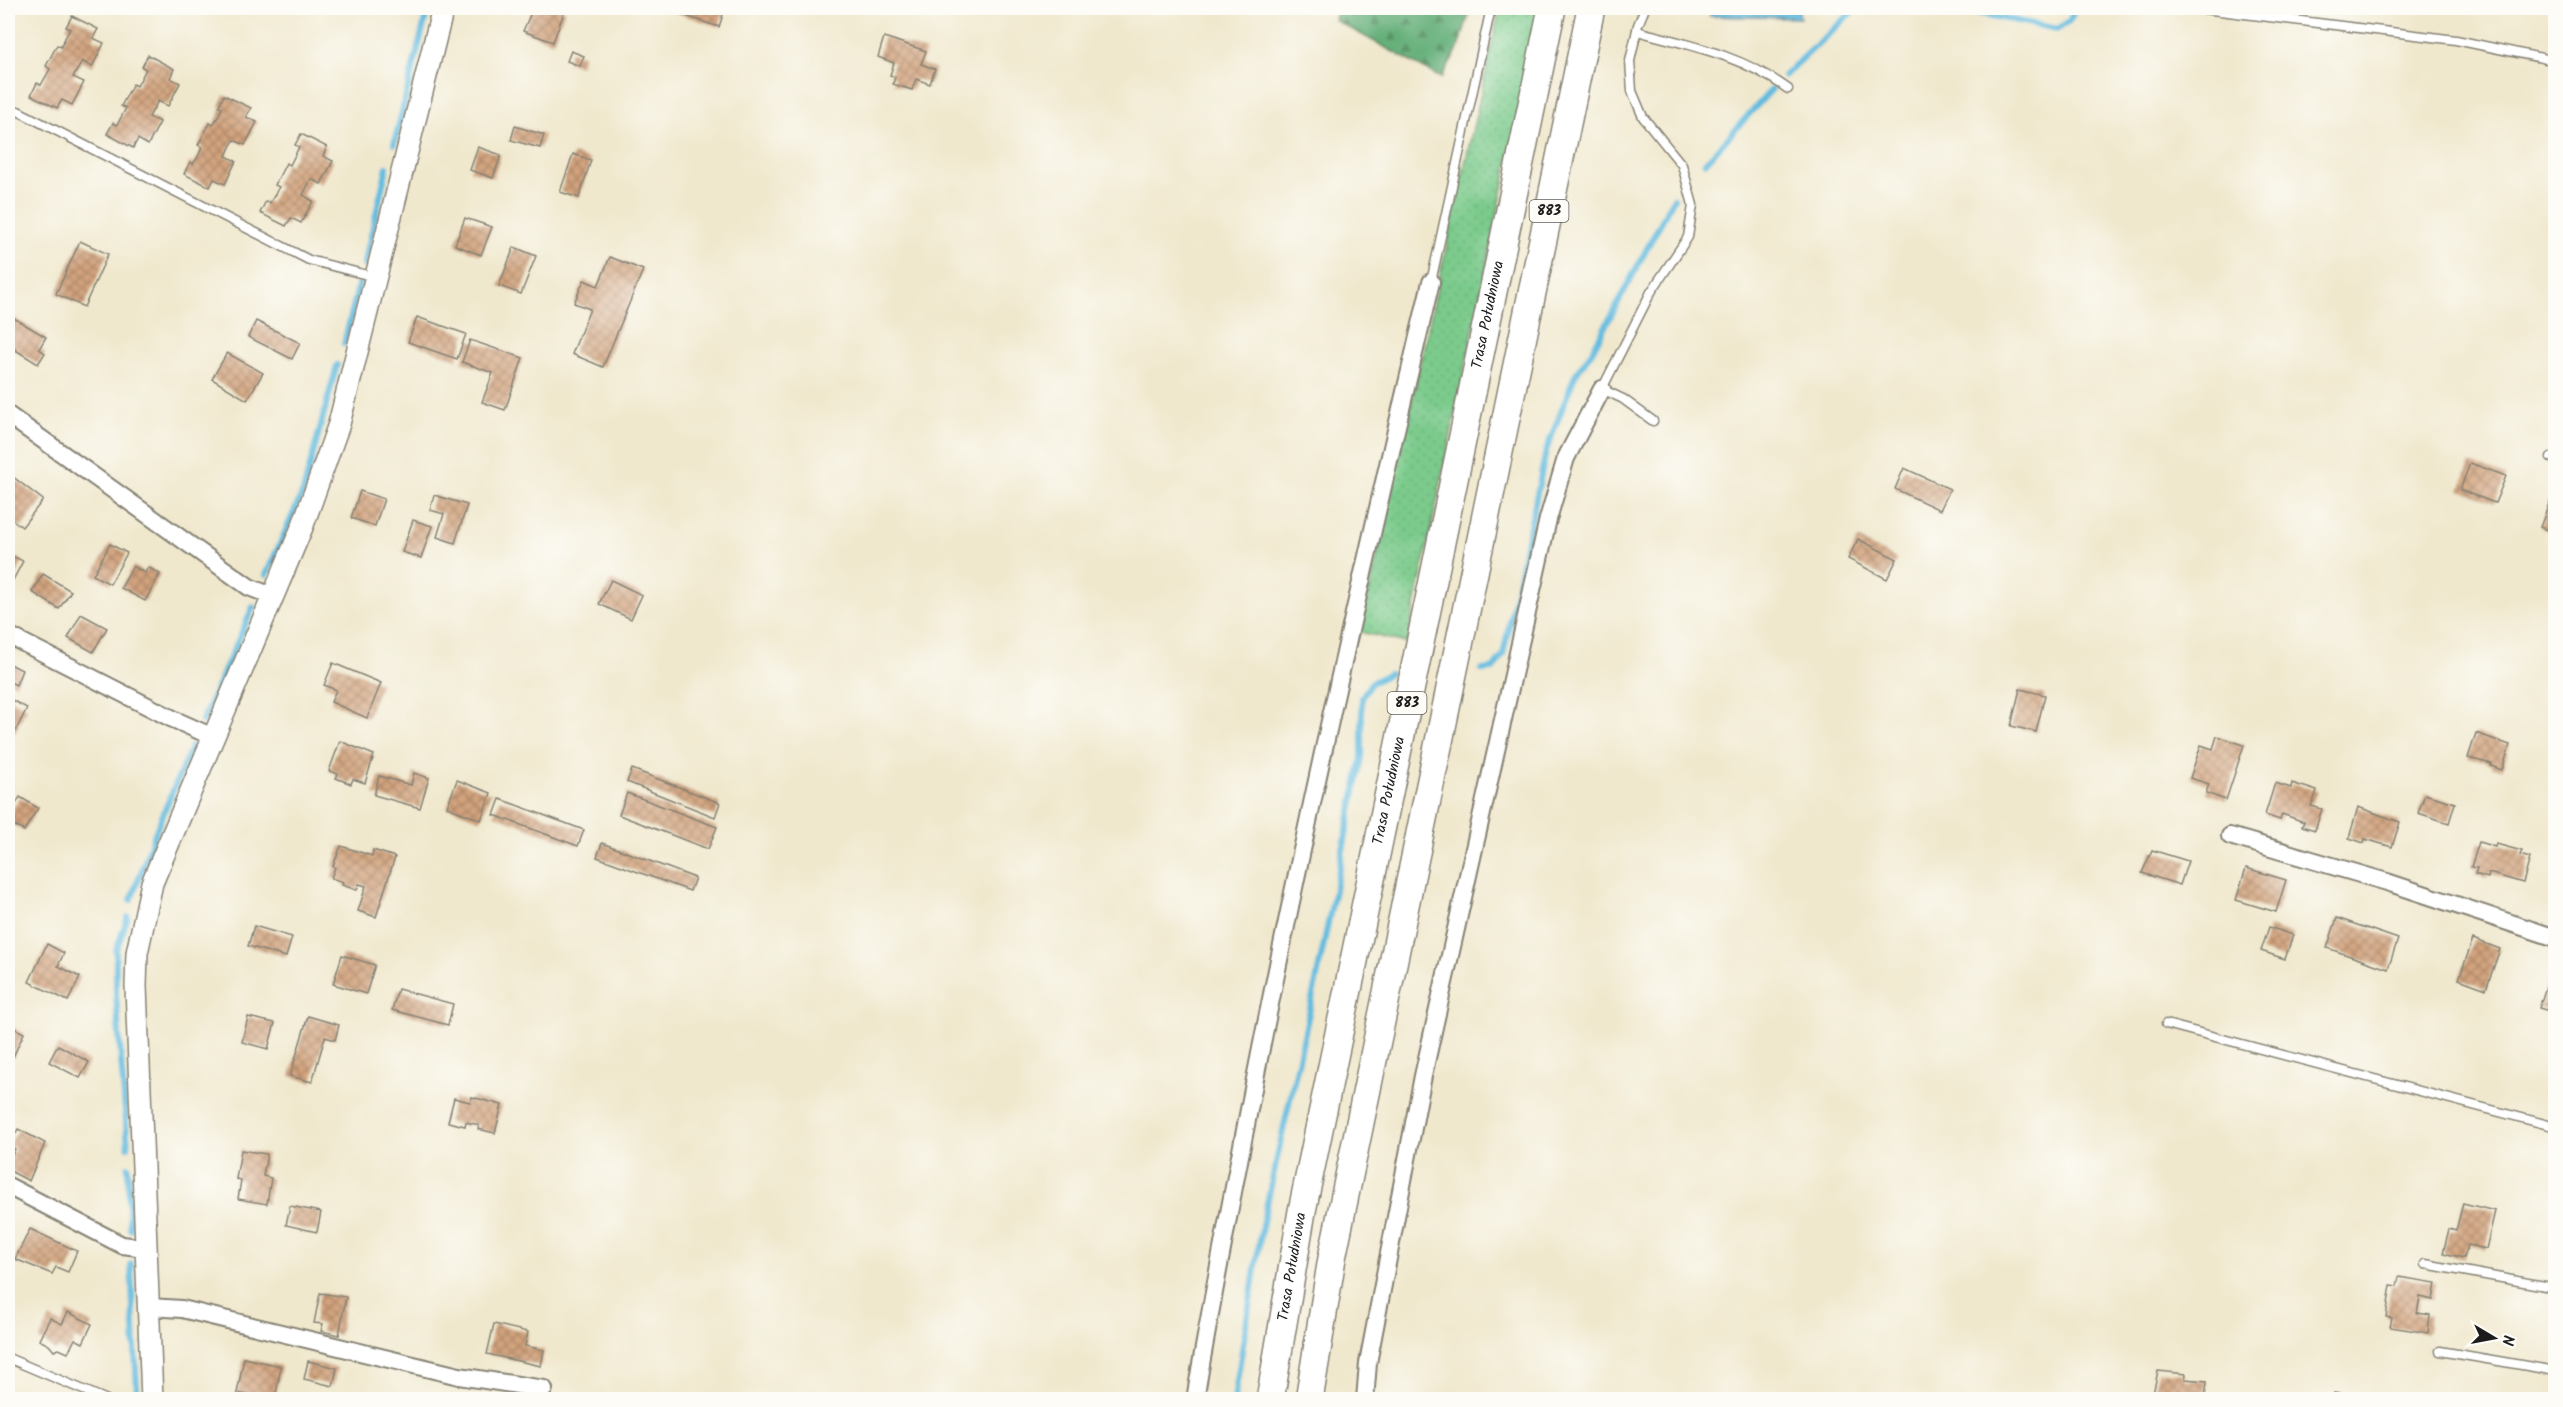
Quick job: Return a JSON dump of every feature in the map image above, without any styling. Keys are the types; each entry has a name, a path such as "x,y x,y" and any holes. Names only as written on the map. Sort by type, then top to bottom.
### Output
{"highway":[{"name":"Trasa Południowa","path":"1270,1400 1302,1211 1552,8"},
{"name":"883","path":"1309,1400 1332,1258 1591,8"}],"street":[{"path":"152,1400 136,997 137,953 152,883 324,471 342,414 443,8"},
{"path":"1195,1400 1210,1309 1279,958 1363,571 1431,282"},
{"path":"1365,1400 1368,1363 1424,1076 1548,519 1566,458 1602,389"},
{"path":"8,415 249,586 272,596"},
{"path":"8,635 173,719 213,736"},
{"path":"2230,836 2387,882 2556,938"},
{"path":"8,1186 123,1245 146,1248"},
{"path":"149,1307 182,1309 459,1376 544,1389"}],"lane":[{"path":"1431,282 1491,8"},
{"path":"1645,8 1630,61 1632,91 1643,117 1682,165 1693,205 1688,237 1651,292 1602,389 1623,399 1653,421"},
{"path":"2195,8 2456,40 2556,61"},
{"path":"1637,31 1741,61 1767,74 1788,89"},
{"path":"18,111 309,260 375,277"},
{"path":"2166,1024 2556,1126"},
{"path":"2425,1264 2556,1288"},
{"path":"2440,1351 2556,1371"},
{"path":"8,1358 107,1400"}],"green space":[{"path":"1338,8 1471,8 1458,49 1441,78 1335,20"},
{"path":"1500,8 1541,8 1407,643 1360,632"}],"water":[{"path":"1710,8 1798,8 1800,18 1710,16"}],"building":[{"path":"533,8 565,10 553,42 523,31"},
{"path":"675,8 725,8 719,27 674,12"},
{"path":"72,16 98,29 93,38 104,43 92,67 82,61 73,77 84,82 72,105 62,100 57,108 31,95 37,83 41,85 50,69 46,66 57,45 61,47 70,29 66,27"},
{"path":"884,37 926,51 921,64 935,69 930,84 916,79 912,90 893,84 895,77 890,75 894,63 878,57"},
{"path":"571,51 584,56 580,66 567,61"},
{"path":"148,55 174,69 170,78 180,83 168,106 158,101 149,117 160,122 148,145 138,139 133,148 107,134 113,123 117,125 126,108 121,106 133,84 137,86 146,69 142,67"},
{"path":"224,95 251,108 246,117 257,122 245,145 234,140 230,147 226,156 236,161 225,184 214,179 210,187 184,174 190,162 193,164 198,157 202,147 198,145 210,123 213,125 218,117 222,108 219,106"},
{"path":"515,126 544,135 540,148 511,140"},
{"path":"301,134 327,147 323,156 333,161 321,184 311,179 303,195 313,201 301,223 291,218 286,226 260,213 266,201 270,203 279,187 275,185 286,163 290,165 299,147 295,145"},
{"path":"478,147 501,155 493,178 470,170"},
{"path":"573,154 591,160 579,198 560,192"},
{"path":"465,218 492,227 481,255 455,245"},
{"path":"80,241 108,254 84,307 56,294"},
{"path":"514,247 536,256 521,294 499,286"},
{"path":"610,257 643,270 603,367 572,354 590,309 574,303 584,280 598,286"},
{"path":"417,317 466,334 457,359 408,342"},
{"path":"14,318 46,337 39,349 45,353 38,364 14,349 12,352 8,349 8,328"},
{"path":"256,321 300,343 292,359 248,337"},
{"path":"470,340 523,358 505,410 482,402 493,373 462,362"},
{"path":"227,353 263,373 247,400 212,379"},
{"path":"2470,463 2506,476 2495,503 2460,490"},
{"path":"1904,468 1950,489 1940,510 1895,489"},
{"path":"8,473 43,500 22,527 8,516"},
{"path":"360,491 384,499 375,526 351,518"},
{"path":"434,495 467,505 455,543 437,537 444,514 430,510"},
{"path":"2552,496 2556,497 2556,534 2540,527"},
{"path":"413,520 432,526 421,558 402,552"},
{"path":"1858,539 1897,559 1887,579 1848,559"},
{"path":"110,544 127,553 110,584 93,575"},
{"path":"8,554 23,561 11,584 8,582"},
{"path":"133,566 145,573 148,567 160,574 145,601 121,588"},
{"path":"43,574 71,591 59,609 32,592"},
{"path":"611,580 642,595 631,619 599,604"},
{"path":"81,614 107,628 93,652 68,638"},
{"path":"8,663 22,670 16,685 8,681"},
{"path":"333,663 381,683 367,718 331,702 336,690 324,685"},
{"path":"2020,689 2045,695 2036,732 2011,726"},
{"path":"8,698 27,708 13,736 8,733"},
{"path":"2476,733 2510,745 2502,770 2491,766 2492,764 2468,758"},
{"path":"2217,736 2244,745 2226,800 2206,793 2209,784 2190,778 2201,745 2213,749"},
{"path":"340,741 374,755 365,783 353,779 351,784 336,778 338,774 329,771"},
{"path":"632,769 720,803 715,817 627,782"},
{"path":"414,773 429,778 420,808 374,795 379,776 411,785"},
{"path":"457,780 491,793 481,820 447,807"},
{"path":"2275,783 2291,788 2292,783 2317,791 2311,806 2322,809 2315,830 2302,826 2304,822 2282,814 2280,820 2265,815"},
{"path":"627,793 717,827 708,849 619,815"},
{"path":"2425,794 2455,803 2449,823 2418,813"},
{"path":"20,797 38,808 24,831 8,822 8,817"},
{"path":"500,799 584,830 578,846 494,815"},
{"path":"2358,807 2400,822 2392,847 2365,839 2364,843 2349,838"},
{"path":"2479,842 2522,851 2520,855 2530,858 2523,883 2489,873 2488,878 2475,874 2477,868 2471,867"},
{"path":"602,843 695,878 690,891 597,857"},
{"path":"341,846 372,856 373,850 395,857 376,917 358,911 366,886 359,884 357,890 331,878"},
{"path":"2152,850 2188,861 2180,885 2142,873"},
{"path":"2246,868 2286,880 2276,912 2236,900"},
{"path":"2337,918 2398,939 2388,969 2327,948"},
{"path":"254,926 292,937 286,957 248,946"},
{"path":"2269,927 2293,935 2285,959 2261,951"},
{"path":"2473,939 2500,949 2486,989 2459,979"},
{"path":"47,944 64,953 58,966 80,977 68,1001 29,982"},
{"path":"342,955 375,965 366,994 333,984"},
{"path":"2552,968 2556,970 2556,1013 2539,1008"},
{"path":"398,989 453,1004 448,1025 392,1010"},
{"path":"308,1016 339,1025 335,1040 325,1037 312,1082 290,1076"},
{"path":"248,1017 275,1023 268,1049 242,1042"},
{"path":"8,1025 24,1033 8,1068"},
{"path":"58,1045 89,1062 80,1078 49,1062"},
{"path":"472,1097 502,1105 495,1133 478,1129 479,1125 466,1122 465,1126 448,1122 454,1098 470,1102"},
{"path":"18,1129 45,1143 29,1181 8,1170 8,1164 15,1149 9,1146"},
{"path":"241,1150 267,1154 263,1176 271,1178 267,1204 238,1199 241,1180 236,1179"},
{"path":"2463,1203 2495,1211 2486,1249 2468,1245 2464,1258 2443,1253 2449,1229 2456,1231"},
{"path":"290,1206 321,1212 317,1232 286,1225"},
{"path":"30,1229 77,1251 68,1272 56,1267 52,1274 15,1259"},
{"path":"2399,1277 2436,1283 2433,1300 2420,1297 2417,1313 2430,1315 2428,1333 2390,1327 2392,1318 2386,1317 2391,1285 2397,1286"},
{"path":"320,1293 346,1297 339,1335 321,1331 323,1324 314,1323"},
{"path":"68,1312 92,1324 83,1343 75,1339 68,1353 59,1349 54,1351 49,1345 39,1340 50,1318 62,1324"},
{"path":"494,1324 528,1332 525,1346 544,1350 541,1366 487,1354"},
{"path":"244,1358 281,1366 275,1400 237,1393"},
{"path":"308,1361 337,1368 333,1386 304,1379"},
{"path":"2158,1371 2186,1374 2185,1379 2207,1381 2205,1400 2155,1400 2156,1394 2153,1394"},
{"path":"2334,1393 2373,1398 2372,1400 2333,1400"}],"waterway":[{"path":"394,144 428,8"},
{"path":"1784,76 1856,8"},
{"path":"1952,8 2058,29 2069,21 2073,14"},
{"path":"1705,163 1772,89"},
{"path":"364,265 387,167"},
{"path":"1482,670 1493,669 1503,655 1546,451 1575,375 1591,353 1674,198"},
{"path":"344,344 359,284"},
{"path":"266,575 303,492 337,365"},
{"path":"202,721 253,607"},
{"path":"1234,1400 1262,1226 1317,977 1362,757 1362,697 1371,683 1389,674"},
{"path":"131,900 157,828 192,746"},
{"path":"128,917 116,950 116,996 128,1147"},
{"path":"128,1167 130,1229"},
{"path":"131,1264 137,1391"}]}
